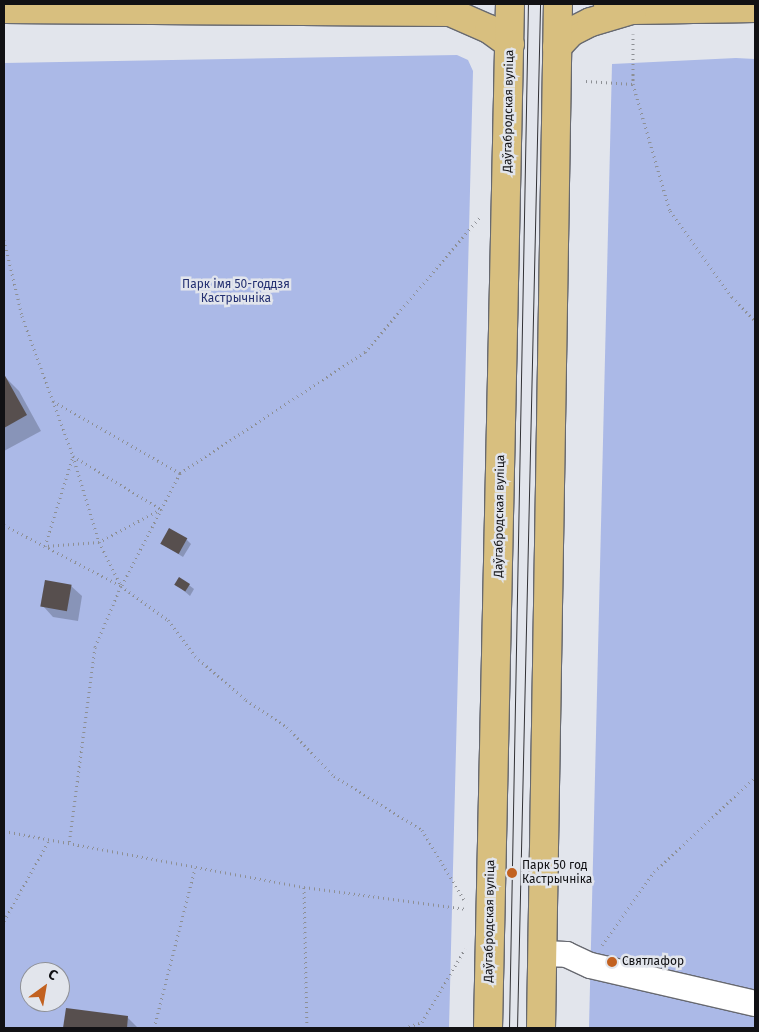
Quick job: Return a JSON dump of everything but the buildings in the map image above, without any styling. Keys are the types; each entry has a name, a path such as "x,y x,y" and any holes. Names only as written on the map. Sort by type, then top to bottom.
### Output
{"main road":[{"name":"Даўгабродская вуліца","path":"488,1028 510,4"},
{"path":"541,1028 558,4"},
{"path":"4,9 458,8 510,44"},
{"path":"556,47 571,32 591,22 624,15 755,8"}],"lane":[{"path":"541,953 566,954 590,965 755,1004"}],"path":[{"path":"624,15 633,84 670,211 732,297 755,321"},
{"path":"586,82 633,84"},
{"path":"68,844 94,647 121,586 180,472 365,352 480,217"},
{"path":"4,240 22,316 73,456 98,542 121,586"},
{"path":"52,401 180,472"},
{"path":"73,456 161,509"},
{"path":"45,546 73,456"},
{"path":"45,546 98,542 161,509"},
{"path":"4,525 121,586 168,620 195,656 246,700 288,727 334,776 422,830 470,910 304,887 4,831"},
{"path":"590,965 654,872 755,777"},
{"path":"4,921 49,840"},
{"path":"154,1028 195,868"},
{"path":"304,887 307,1028"},
{"path":"404,1028 422,1022 469,942"}],"green space":[{"name":"Парк імя 50-годдзя Кастрычніка","path":"457,55 468,60 473,71 449,1028 4,1028 4,63"},
{"path":"736,58 755,59 755,1028 589,1028 612,64"}],"tram line":[{"path":"509,1028 528,4"},
{"path":"517,1028 540,4"}],"place":[{"name":"Парк 50 год Кастрычніка","path":"512,873"},
{"name":"Святлафор","path":"612,962"}]}
